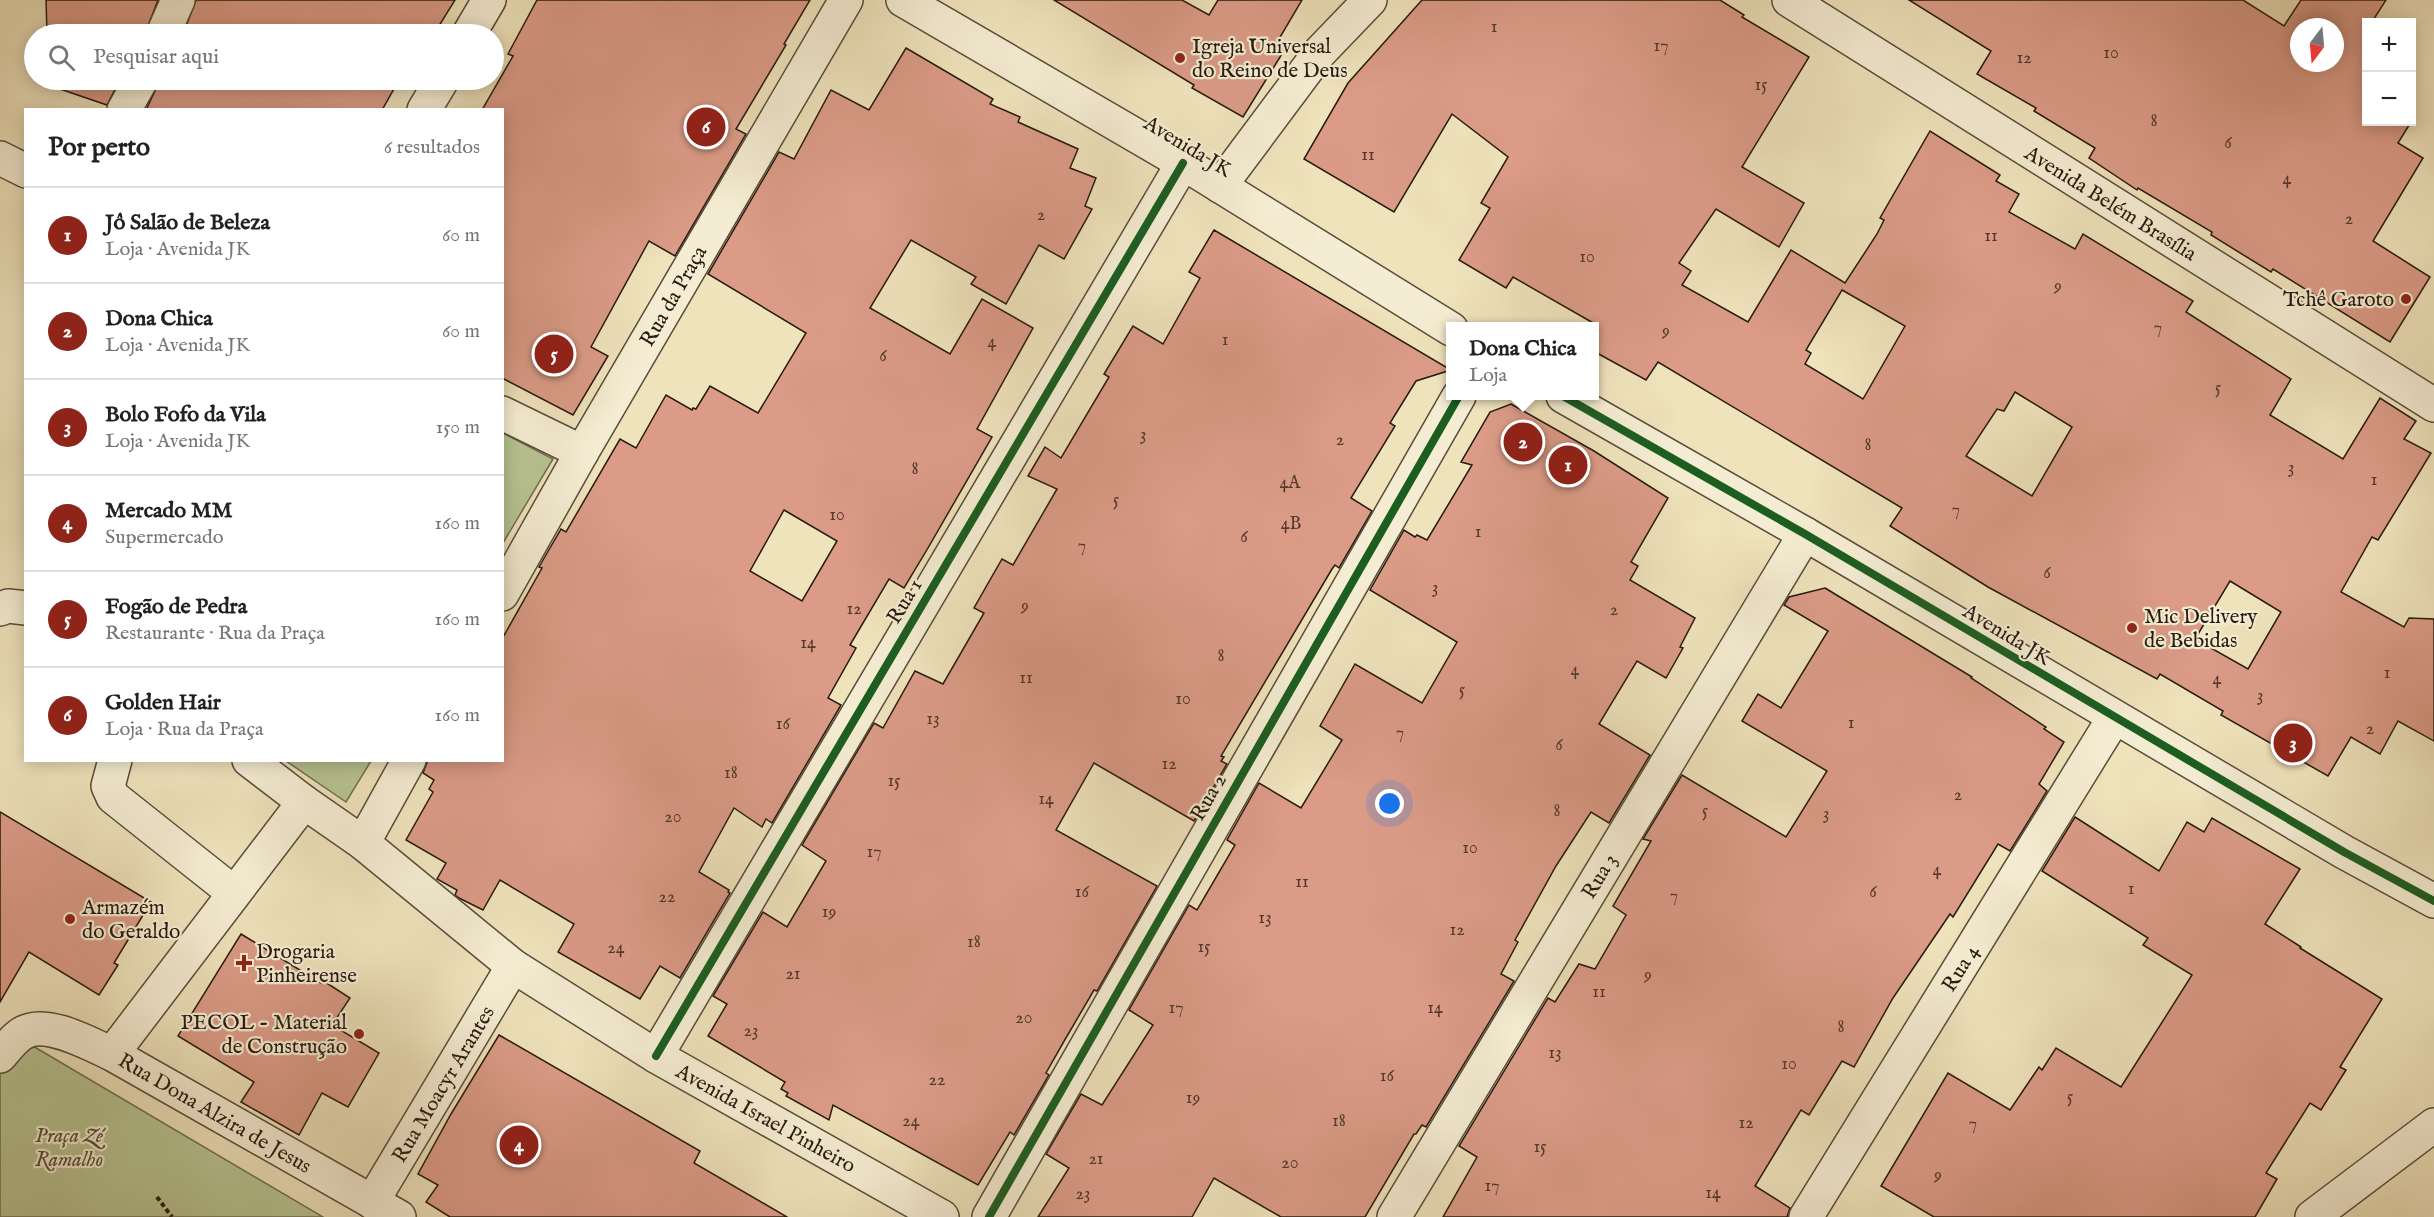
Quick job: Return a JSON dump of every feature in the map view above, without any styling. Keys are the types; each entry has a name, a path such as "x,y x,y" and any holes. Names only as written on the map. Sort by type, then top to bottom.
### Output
{"street":[{"path":"167,24 177,0"},
{"path":"475,24 489,0"},
{"name":"Rua da Praça","path":"504,590 582,452 846,0"},
{"name":"Avenida JK","path":"903,0 1220,186 1446,326"},
{"path":"1220,186 1320,52 1370,0"},
{"name":"Avenida Belém Brasília","path":"1789,0 2434,405"},
{"path":"125,108 135,90"},
{"path":"425,108 436,90"},
{"path":"0,158 24,170"},
{"name":"Rua 1","path":"656,1056 1183,164"},
{"name":"Rua 2","path":"989,1217 1457,400"},
{"name":"Avenida JK","path":"1570,400 1805,534 2344,852 2434,901"},
{"path":"504,414 582,452"},
{"name":"Rua 3","path":"1394,1217 1805,534"},
{"name":"Rua 4","path":"1806,1217 2114,718"},
{"path":"114,762 108,786 113,797 234,893"},
{"path":"252,762 363,843 408,762"},
{"path":"112,1054 304,802"},
{"name":"Avenida Israel Pinheiro","path":"363,843 513,966 656,1056 942,1217"},
{"name":"Rua Moacyr Arantes","path":"386,1209 513,966"},
{"name":"Rua Dona Alzira de Jesus","path":"0,1056 25,1031 54,1030 112,1054 386,1209"},
{"path":"2312,1217 2434,1125"}],"path":[{"path":"157,1197 172,1217"}],"green space":[{"path":"504,434 553,459 504,541"},
{"path":"287,762 370,762 346,802"},
{"name":"Praça Zé Ramalho","path":"21,1039 323,1217 0,1217 0,1074"}],"building":[{"path":"46,0 158,0 149,24 47,24"},
{"path":"196,0 455,0 440,24 187,24"},
{"path":"537,0 810,0 736,129 746,134 675,256 649,241 591,347 608,356 573,415 504,379 504,108 483,108 493,90 504,90 504,72 513,56 508,54"},
{"path":"1054,0 1182,0 1209,15 1218,0 1302,0 1276,44 1285,49 1243,117 1192,88 1194,85"},
{"path":"1422,0 1720,0 1744,15 1742,17 1809,57 1742,167 1804,203 1779,247 1716,209 1679,263 1691,271 1682,285 1748,322 1791,250 1845,283 1877,234 1884,220 1880,218 1930,131 2000,175 1996,181 2019,194 2009,212 2075,249 2083,234 2193,301 2186,312 2291,379 2270,415 2343,459 2380,398 2416,421 2404,439 2431,453 2378,540 2372,537 2341,592 2404,627 2409,618 2434,619 2434,741 2398,721 2380,754 2351,737 2328,776 2221,715 2223,711 2160,674 2157,679 1988,587 1890,526 1902,508 1658,362 1646,380 1599,354 1599,322 1592,322 1513,277 1506,288 1459,260 1490,208 1481,203 1508,157 1452,114 1394,212 1304,159 1348,83","holes":["1842,290 1905,326 1863,399 1805,364 1811,353 1806,350","2015,392 2072,427 2032,496 1966,456 1997,409 2004,411","2230,581 2281,612 2248,669 2195,639"]},
{"path":"1909,0 2243,0 2284,26 2301,0 2386,0 2375,18 2362,18 2362,126 2409,126 2398,143 2423,158 2373,241 2430,277 2390,342 2273,269 2271,272 2211,235 2212,232 2138,188 2137,190 2089,158 2095,148 2034,111 2036,108 1977,74 1991,51"},
{"path":"906,48 993,99 990,104 1020,117 1018,122 1078,149 1070,168 1096,178 1085,206 1092,209 1064,259 1039,245 1006,304 971,284 976,277 911,240 870,308 950,354 982,299 1033,328 977,429 992,437 904,588 889,579 850,645 856,648 828,698 841,705 772,823 766,819 762,827 734,808 699,872 729,890 730,893 680,978 660,966 640,999 558,952 574,924 500,880 483,910 459,898 455,895 457,890 437,879 446,863 406,840 433,792 429,789 434,780 423,773 427,762 504,762 504,635 561,529 566,532 620,439 636,448 666,395 692,410 696,409 710,386 758,413 806,333 708,274 779,152 794,159 831,90 869,110","holes":["784,510 837,541 802,601 750,571"]},
{"path":"63,90 115,90 107,105"},
{"path":"155,90 393,90 383,108 147,108"},
{"path":"1214,230 1446,367 1446,372 1416,381 1390,423 1395,426 1351,498 1372,511 1339,568 1335,565 1332,569 1221,756 1224,757 1221,761 1227,764 1194,821 1094,763 1056,830 1157,886 1097,991 1094,990 1063,1043 1046,1073 1049,1075 1014,1135 1010,1132 978,1185 833,1105 829,1120 786,1096 788,1093 781,1089 785,1082 708,1036 727,1004 713,996 763,912 787,927 826,861 802,845 874,723 883,728 915,671 943,684 984,613 974,608 1002,559 1013,565 1057,489 1028,476 1045,447 1061,458 1109,377 1104,374 1133,326 1163,344 1200,278 1189,272"},
{"path":"1511,404 1594,451 1668,498 1631,562 1638,566 1630,580 1695,618 1680,647 1683,648 1666,678 1637,661 1599,724 1650,755 1609,823 1591,812 1556,866 1515,940 1518,942 1501,974 1514,981 1426,1127 1422,1125 1414,1134 1365,1217 1281,1217 1214,1178 1192,1217 1038,1217 1069,1168 1046,1154 1081,1094 1102,1105 1153,1025 1129,1010 1189,905 1197,910 1235,845 1227,840 1259,783 1301,808 1342,740 1320,726 1355,664 1422,703 1457,642 1370,590 1404,530 1415,537 1417,535 1427,540 1472,465 1461,462 1490,412"},
{"path":"1825,588 1972,677 2046,727 2044,729 2064,742 2039,784 2047,791 2010,851 1998,844 1953,917 1950,914 1893,998 1854,1067 1842,1061 1809,1115 1801,1110 1755,1186 1790,1208 1787,1217 1443,1217 1477,1157 1459,1146 1548,998 1555,1002 1579,964 1595,969 1626,915 1613,906 1651,841 1643,839 1682,775 1786,837 1827,771 1742,721 1758,694 1781,708 1828,631 1784,605 1789,597"},
{"name":"Armazém do Geraldo","path":"0,812 151,902 114,963 118,965 99,995 29,952 0,1002"},
{"path":"2075,817 2159,871 2187,822 2204,832 2212,818 2300,869 2265,924 2382,999 2340,1067 2346,1070 2321,1110 2310,1103 2266,1173 2277,1179 2255,1217 1934,1217 1881,1186 1948,1073 2010,1110 2039,1067 2042,1070 2056,1048 2121,1087 2192,975 2143,945 2148,938 2042,871"},
{"path":"241,934 350,998 332,1025 379,1053 348,1107 322,1093 299,1135 241,1102 254,1082 178,1036"},
{"path":"499,1035 700,1151 694,1163 787,1217 450,1217 426,1202 438,1185 418,1174"}],"cycle path":[{"path":"656,1056 1183,163"},
{"path":"989,1217 1457,400"},
{"path":"1570,400 1805,534 2344,852 2434,901"}],"place":[{"name":"Igreja Universal do Reino de Deus","path":"1180,58"},
{"name":"Golden Hair","path":"706,127"},
{"name":"Tchê Garoto","path":"2406,299"},
{"name":"Fogão de Pedra","path":"554,354"},
{"name":"Dona Chica","path":"1523,442"},
{"name":"Jô Salão de Beleza","path":"1568,465"},
{"name":"Mic Delivery de Bebidas","path":"2132,628"},
{"name":"Bolo Fofo da Vila","path":"2293,743"},
{"name":"Armazém do Geraldo","path":"70,919"},
{"name":"Drogaria Pinheirense","path":"244,963"},
{"name":"PECOL - Material de Construção","path":"359,1034"},
{"name":"Mercado MM","path":"519,1145"}]}
